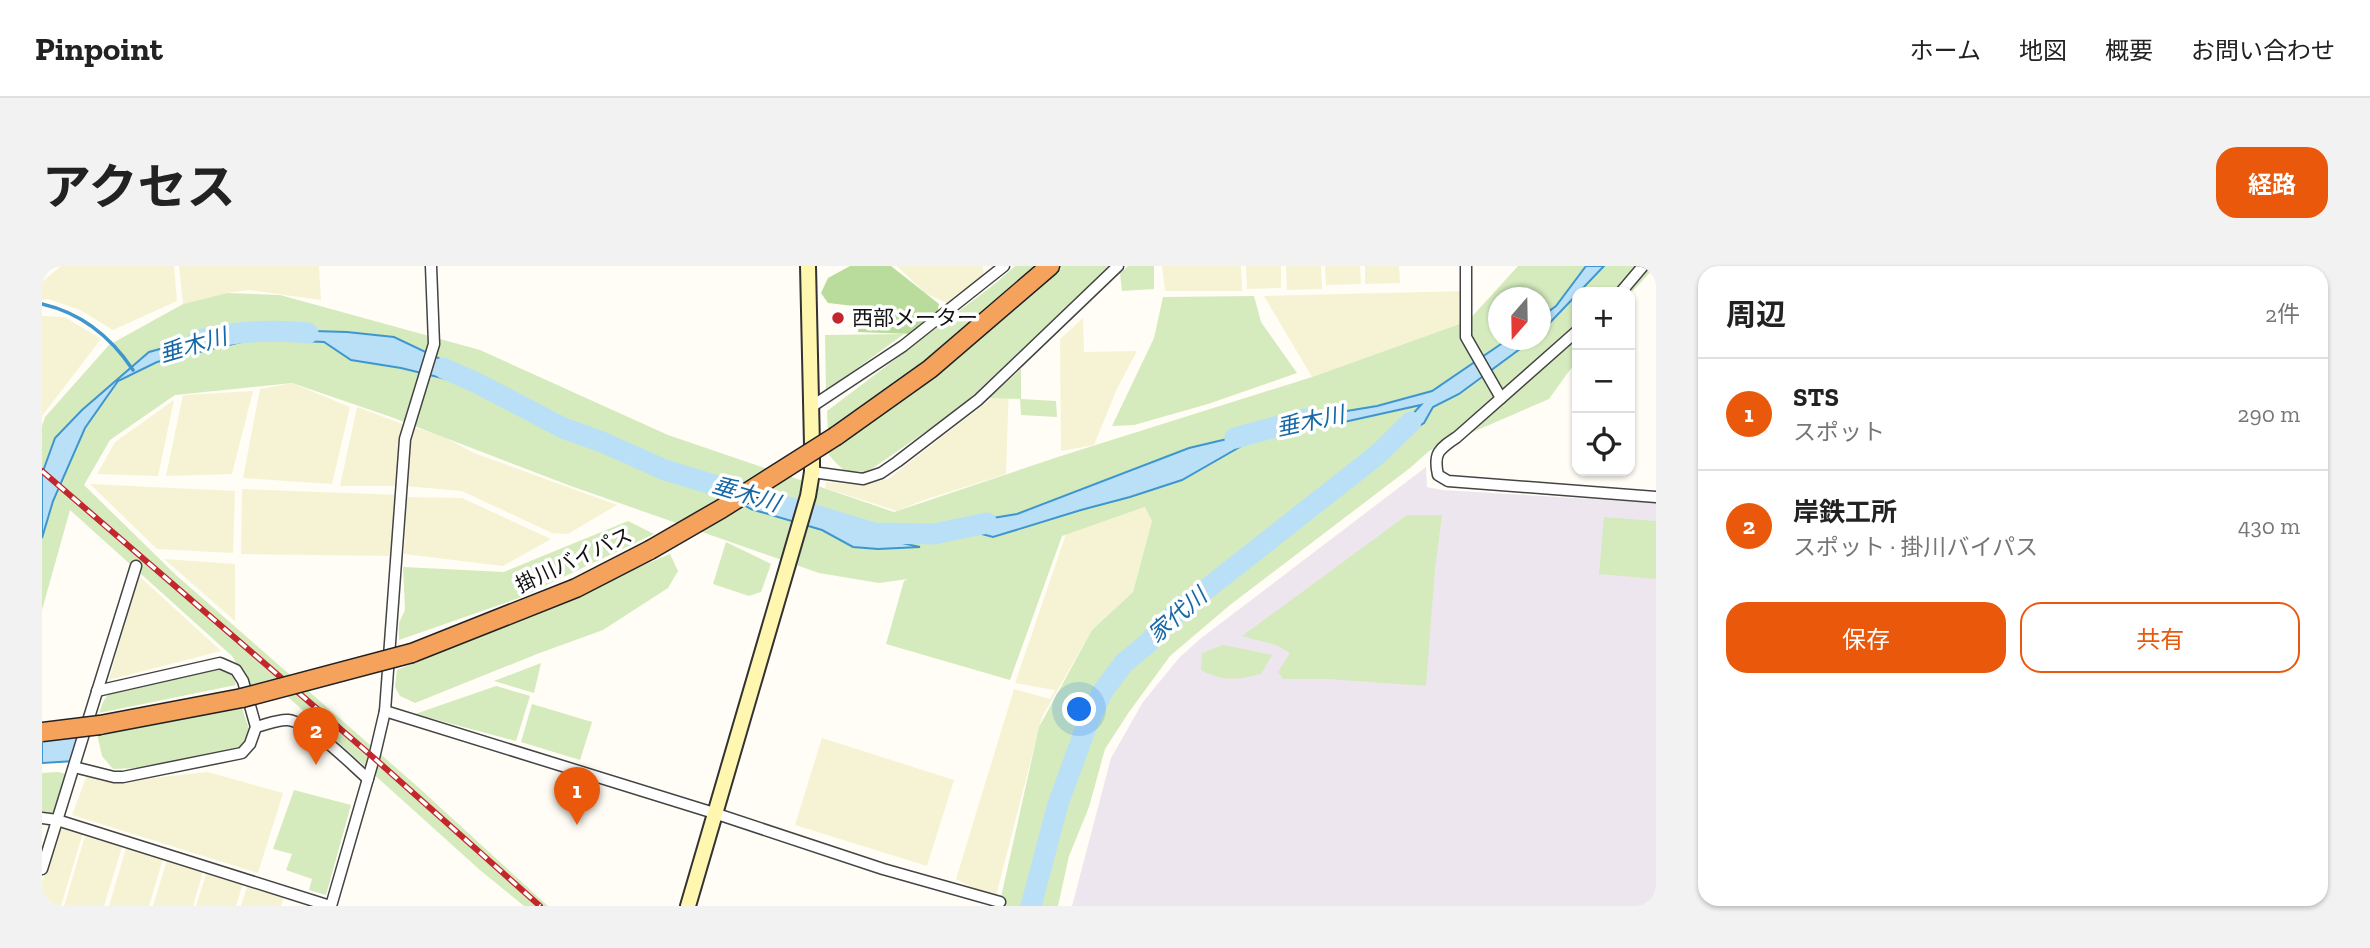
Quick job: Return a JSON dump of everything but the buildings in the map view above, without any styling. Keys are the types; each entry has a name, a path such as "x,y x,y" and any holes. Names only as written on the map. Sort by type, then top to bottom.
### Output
{"highway":[{"name":"掛川バイパス","path":"42,732 100,725 242,698 412,653 576,588 721,509 836,436 930,369 1050,266"}],"street":[{"path":"42,818 57,820 331,906 385,710 405,439 434,344 431,266"},
{"path":"688,906 808,496 812,472 808,266"},
{"path":"811,407 903,346 1004,266"},
{"path":"812,472 863,479 881,473 978,400 1118,266"},
{"path":"1466,266 1466,338 1501,398"},
{"path":"1625,287 1643,266"},
{"path":"1572,335 1457,437 1439,449 1435,463 1438,475 1448,481 1656,497"},
{"path":"42,869 136,566"},
{"path":"74,767 122,777 242,753 250,744 256,727 243,681 236,670 220,663 97,691"},
{"path":"385,710 715,813 883,869 1000,902"},
{"path":"256,727 287,719 299,723 318,735 368,779"}],"shaded area":[{"path":"61,266 174,266 177,301 113,330 80,310 48,299 42,300 42,282"},
{"path":"179,266 319,266 321,300 249,290 183,304"},
{"path":"897,266 983,266 984,277 951,305 925,293"},
{"path":"1162,266 1241,266 1242,291 1165,291"},
{"path":"1246,266 1281,266 1281,288 1247,289"},
{"path":"1286,266 1321,266 1322,289 1287,290"},
{"path":"1325,266 1360,266 1361,284 1326,285"},
{"path":"1365,266 1399,266 1400,283 1365,284"},
{"path":"1467,291 1468,321 1312,377 1264,296"},
{"path":"42,316 65,317 101,339 42,416"},
{"path":"1083,318 1084,352 1137,351 1117,389 1094,445 1061,451 1060,339"},
{"path":"292,383 350,407 332,484 243,478 260,389"},
{"path":"1009,385 1006,474 897,511 825,488 826,482 859,485 888,479"},
{"path":"253,391 232,474 166,476 183,395"},
{"path":"174,400 158,476 97,474 115,442"},
{"path":"357,407 408,426 401,486 340,486"},
{"path":"411,429 440,435 474,453 617,505 568,534 552,533 462,491 405,486"},
{"path":"1426,467 1427,487 1442,490 1656,503 1656,906 1072,906 1111,758 1143,702 1179,658 1200,639"},
{"path":"90,484 235,491 233,553 157,549"},
{"path":"242,489 398,495 397,556 241,554"},
{"path":"407,497 462,498 551,539 503,566 404,554"},
{"path":"1146,507 1152,521 1133,592 1092,630 1042,717 997,892 1000,902 956,879 1014,689 1050,699 1055,690 1015,683 1066,534"},
{"path":"164,559 235,564 235,621"},
{"path":"138,575 221,651 109,680"},
{"path":"822,738 954,780 927,866 795,825"},
{"path":"208,772 283,793 258,873 72,815 87,775 116,782"},
{"path":"60,826 83,833 61,906 42,906 42,883"},
{"path":"85,836 122,847 104,906 64,906"},
{"path":"126,848 163,859 149,906 109,906"},
{"path":"167,860 203,872 193,906 153,906"},
{"path":"207,871 243,883 236,906 196,906"},
{"path":"247,886 284,897 281,906 241,906"}],"green space":[{"path":"850,266 891,266 939,304 937,313 912,334 858,332 858,309 854,306 828,303 821,293 828,278"},
{"path":"1015,266 1112,266 957,410 873,468 865,472 845,471 829,455 827,411"},
{"path":"1128,266 1154,266 1154,289 1122,291 1120,273"},
{"path":"1518,266 1656,266 1635,289 1572,287 1572,367 1549,399 1429,451 1230,605 1170,656 1105,749 1089,807 1069,856 1058,906 999,906 1039,727 1092,630 1133,592 1152,521 1145,507 1062,536 1010,680 886,644 904,581 908,579 879,583 819,573 568,485 391,417 292,383 175,395 110,440 84,485 176,575 418,787 548,906 524,906 481,871 278,688 250,686 232,656 70,510 42,610 42,426 45,417 109,345 183,304 227,293 280,295 480,350 668,435 894,512 1312,377 1468,321 1488,299 1488,350 1551,350 1551,287 1499,287"},
{"path":"1254,296 1261,322 1297,373 1208,404 1134,425 1112,426 1154,338 1163,297"},
{"path":"904,334 826,391 825,335"},
{"path":"1021,369 1021,399 1056,401 1057,417 1021,415 1020,399 989,398"},
{"path":"1407,515 1442,515 1426,686 1328,679 1283,679 1278,672 1290,653 1276,645 1242,636"},
{"path":"1604,517 1656,521 1656,579 1599,574"},
{"path":"628,521 654,534 519,598 399,640 399,623 405,610 403,567 504,572"},
{"path":"726,542 771,564 761,592 749,596 713,584"},
{"path":"670,554 678,571 668,588 603,630 415,703 400,696 395,687 397,670"},
{"path":"1223,645 1272,655 1261,674 1252,676 1223,678 1201,670 1202,653"},
{"path":"541,663 534,693 494,681"},
{"path":"216,669 229,673 236,685 99,713 105,699 116,690"},
{"path":"496,686 530,696 516,741 415,714"},
{"path":"532,704 592,722 580,760 521,742"},
{"path":"241,705 250,732 240,748 139,768 113,769 102,756 97,734"},
{"path":"42,773 67,774 54,814 42,811"},
{"path":"294,790 351,805 326,895 309,890 312,879 286,870 292,854 273,849"}],"water":[{"path":"1586,266 1604,266 1584,287 1572,287 1572,300 1551,322 1551,310"},
{"path":"280,330 347,332 394,337 451,364 479,387 401,368 351,360 324,342 254,339 157,362 118,381 85,428 53,501 42,538 42,474 55,438 82,410 149,352 215,334"},
{"path":"1492,350 1518,350 1459,394 1433,407 1424,423 1382,448 1421,405 1335,424 1278,426 1304,418 1377,406 1432,391"},
{"path":"1261,431 1245,444 1182,480 1130,497 993,537 959,528 981,520 1017,514 1189,448"},
{"path":"718,490 867,535 920,547 853,547 822,530 751,509"},
{"path":"84,735 75,761 42,763 42,740"}],"waterway":[{"path":"42,304 70,313 94,328 115,347 133,370"},
{"name":"垂木川","path":"198,340 253,332 308,333"},
{"name":"垂木川","path":"443,368 563,428 665,470 874,533 934,534 987,523"},
{"name":"垂木川","path":"1235,438 1305,419"},
{"name":"家代川","path":"1031,906 1058,804 1088,722 1103,691 1124,663 1148,643 1171,617 1377,455 1411,422"}],"railway":[{"path":"42,471 374,758 540,906"}],"place":[{"name":"西部メーター","path":"838,318"},
{"name":"岸鉄工所","path":"316,765"},
{"name":"STS","path":"577,825"}]}
